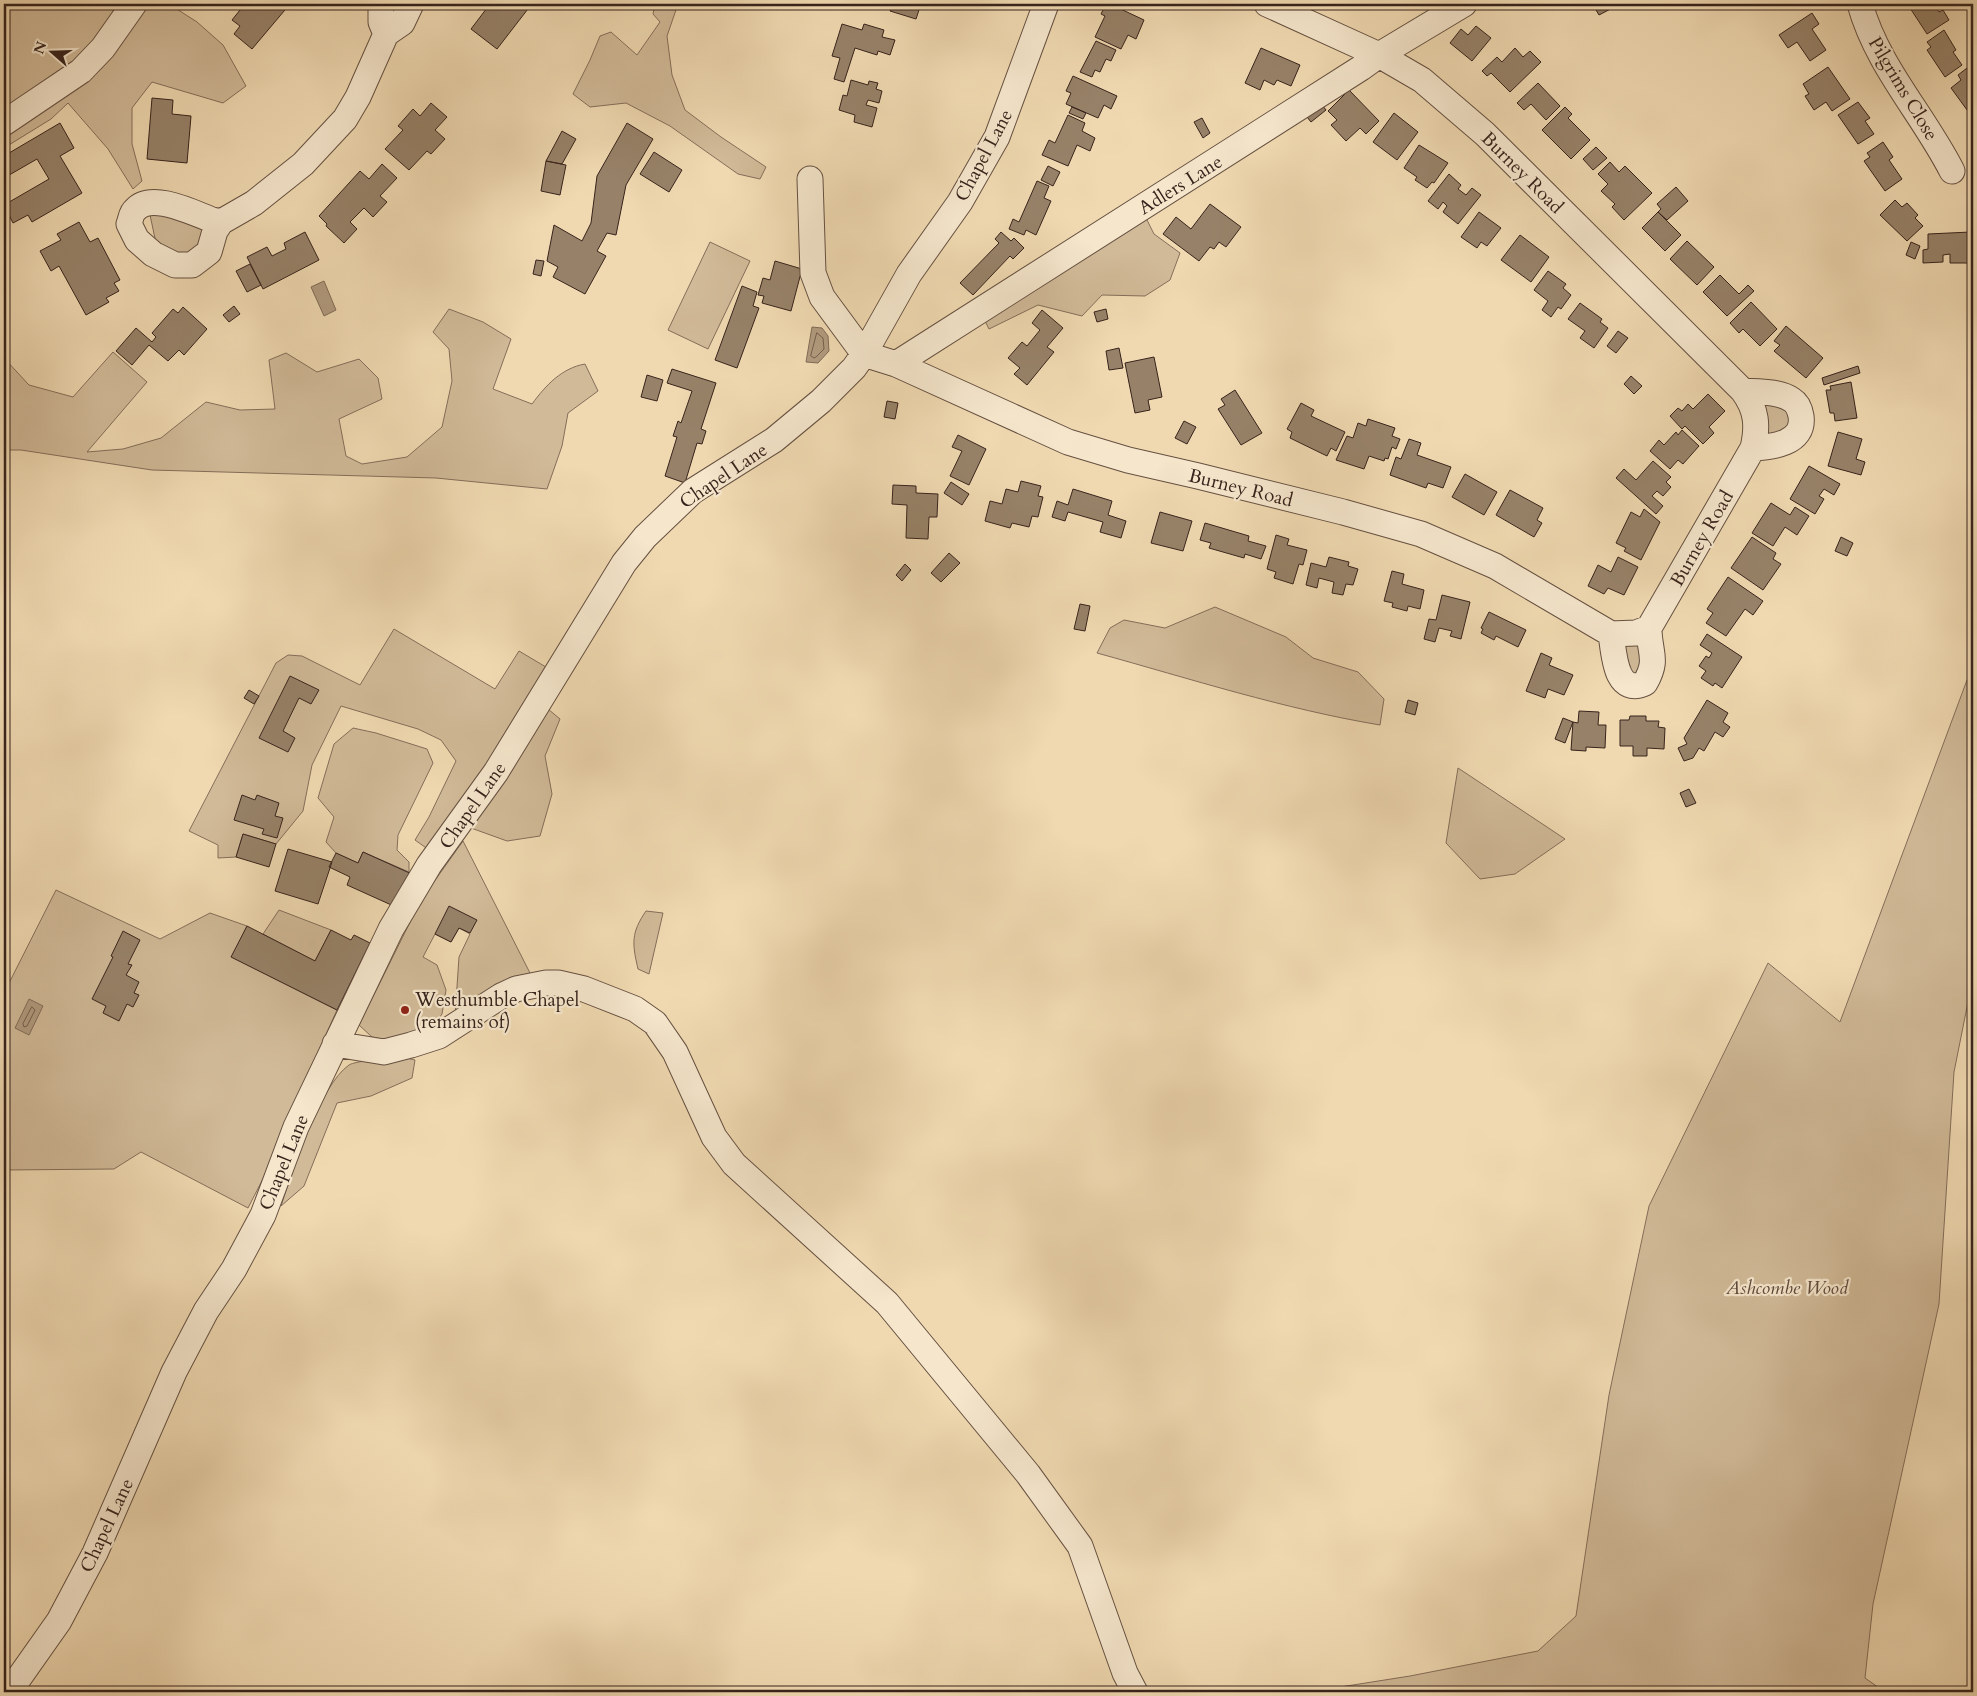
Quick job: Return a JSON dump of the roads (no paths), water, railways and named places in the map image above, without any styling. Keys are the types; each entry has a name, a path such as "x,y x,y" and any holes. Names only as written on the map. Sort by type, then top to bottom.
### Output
{"street":[{"path":"4,123 81,71 104,48 134,4"},
{"path":"381,4 381,22 386,34"},
{"path":"221,222 254,203 303,164 330,137 345,119 358,97 386,34 402,23 411,4"},
{"name":"Chapel Lane","path":"9,1692 60,1621 94,1553 174,1372 206,1311 234,1268 263,1215 296,1127 335,1044 391,929 429,865 496,772 624,563 645,537 693,491 774,440 843,380 864,354 909,274 960,202 997,137 1046,4"},
{"name":"Burney Road","path":"1267,4 1379,54 1422,80 1485,134 1750,400 1756,415 1753,448 1649,628"},
{"name":"Adlers Lane","path":"896,364 1353,74 1379,54 1464,4"},
{"name":"Pilgrims Close","path":"1860,4 1866,24 1893,76 1938,143 1952,171"},
{"path":"810,179 813,274 816,286 864,354"},
{"name":"Burney Road","path":"864,354 896,364 1068,442 1086,448 1343,512 1421,534 1495,566 1610,634"},
{"path":"1743,391 1786,397 1797,404 1801,415 1800,426 1790,440 1773,446 1753,448"},
{"path":"1649,628 1649,642 1654,663 1645,683 1638,686 1629,685 1622,680 1610,634 1636,633 1649,628"},
{"path":"335,1044 384,1052 411,1045 439,1036 501,996 523,987 546,983 558,983 584,989 623,1004 647,1016 675,1052 714,1137 734,1164 886,1303 1028,1474 1080,1546 1125,1673 1135,1692"}],"water":[{"path":"324,281 336,310 324,316 311,287"},
{"path":"812,327 822,328 828,336 829,351 818,363 806,362"},
{"path":"29,999 43,1006 29,1035 15,1028"}],"place":[{"name":"Westhumble Chapel (remains of)","path":"405,1010"}],"park label":[{"name":"Ashcombe Wood","path":"1787,1287"}]}
